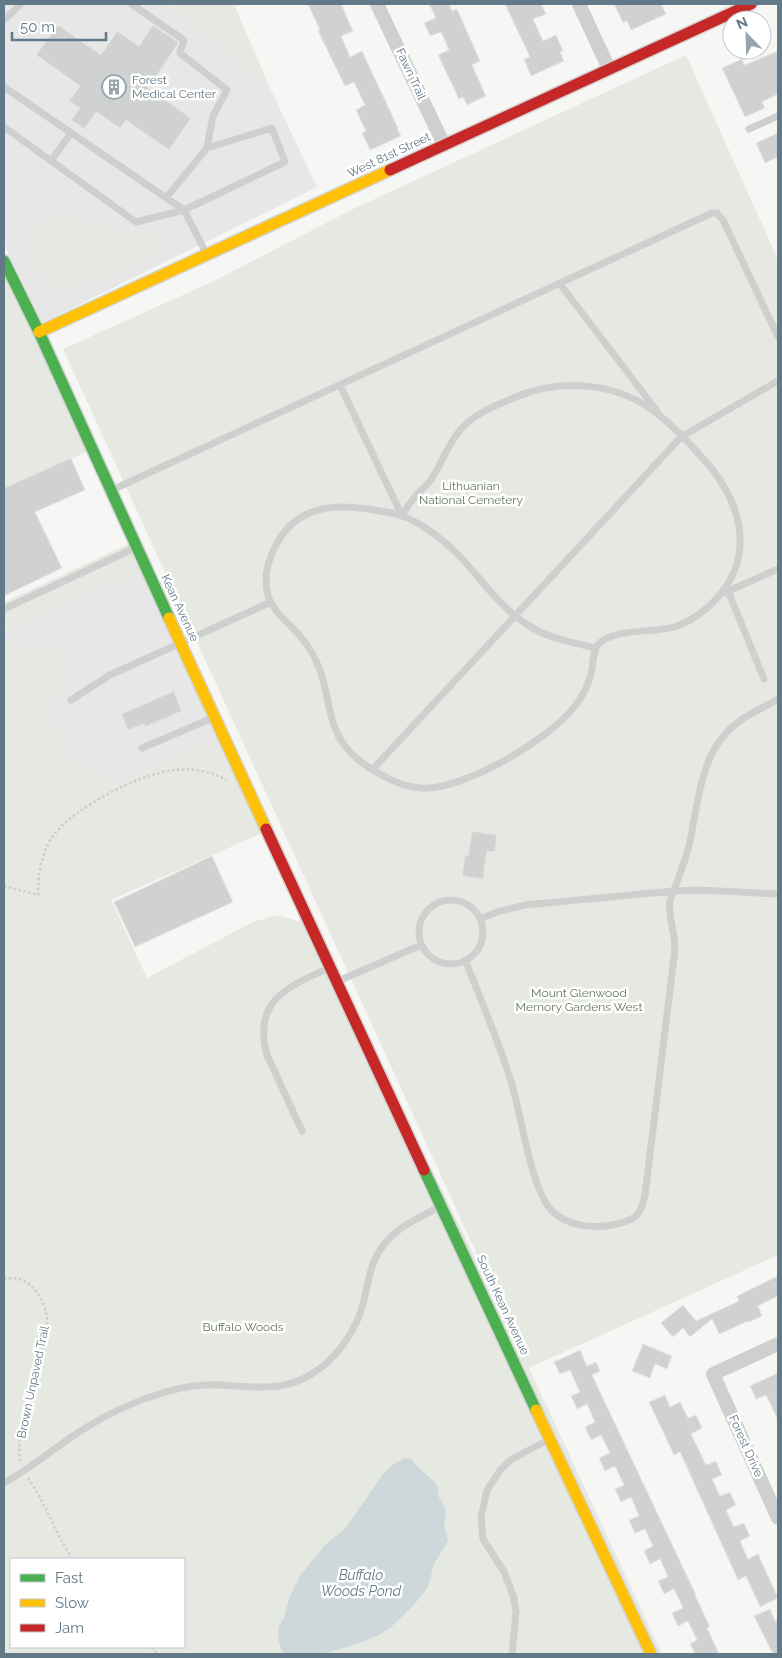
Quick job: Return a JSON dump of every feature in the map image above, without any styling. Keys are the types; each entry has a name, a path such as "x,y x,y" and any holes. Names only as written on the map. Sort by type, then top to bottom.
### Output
{"street":[{"name":"Fawn Trail","path":"378,4 444,145"},
{"path":"579,4 609,69"},
{"name":"West 81st Street","path":"39,332 750,4"},
{"name":"Kean Avenue","path":"4,261 39,332 138,547 329,968"},
{"name":"South Kean Avenue","path":"329,968 651,1654"},
{"name":"Forest Drive","path":"778,1344 713,1374 778,1518"}],"lane":[{"path":"4,20 21,4"},
{"path":"131,4 184,40 180,53 227,90 213,116 207,148 166,198"},
{"path":"4,87 184,210 207,255"},
{"path":"749,129 778,116"},
{"path":"4,127 136,222 184,210 285,162 272,128 207,148"},
{"path":"51,161 71,133"},
{"path":"111,490 708,214 717,213 723,220 778,337"},
{"path":"560,284 662,417 694,449 720,480 730,499 738,517 740,550 737,566 720,595 704,611 674,627 624,633 600,643 596,648 585,690 578,703 568,715 538,739 494,766 448,785 431,788 398,783 373,769 346,749 335,728 320,670 313,655 308,645 284,620 271,602 266,587 268,564 277,544 299,518 324,508 359,508 402,516 430,531 463,559 499,602 515,617 553,638 596,648"},
{"path":"373,769 681,437 778,381"},
{"path":"340,385 402,516"},
{"path":"402,516 409,504 433,477 449,446 458,432 468,422 497,405 525,393 550,386 574,385 600,388 638,401 662,417"},
{"path":"4,609 138,547"},
{"path":"720,595 778,569"},
{"path":"728,592 764,680"},
{"path":"71,700 110,675 271,602"},
{"path":"465,960 510,1078 532,1166 545,1202 560,1218 584,1226 606,1226 626,1222 639,1214 643,1206 645,1194 675,949 675,936 669,908 685,861 701,788 712,753 722,737 748,715 778,699"},
{"path":"142,748 215,717"},
{"path":"480,919 497,912 525,905 674,891 699,890 778,894"},
{"path":"460,901 475,910 480,919 483,928 479,947 465,960 456,963 440,962 432,957 421,945 419,936 423,917 429,909 439,902 460,901"},
{"path":"336,982 421,945"},
{"path":"302,1131 267,1055 263,1042 265,1019 279,994 296,983 329,968"},
{"path":"4,1483 24,1472 87,1427 114,1412 157,1395 178,1388 199,1386 276,1387 296,1382 319,1370 338,1351 356,1322 363,1306 374,1261 380,1250 396,1232 408,1223 441,1206"},
{"path":"512,1654 516,1612 514,1598 504,1572 483,1539 480,1517 487,1490 501,1469 512,1459 550,1439"}],"path":[{"path":"4,886 38,895 38,874 43,858 52,838 66,821 97,800 145,777 174,770 194,770 221,776 228,781"},
{"name":"Brown Unpaved Trail","path":"4,1279 20,1279 29,1283 42,1300 46,1312 47,1328 45,1338 20,1437 20,1461 24,1472 38,1492 72,1558"}],"shaded area":[{"path":"4,4 165,4 233,56 271,90 317,187 42,323 4,244"},
{"path":"145,568 223,736 73,805 4,656 4,633"}],"green space":[{"path":"165,4 234,4 271,90 233,56"},
{"path":"686,55 778,260 778,1255 529,1368 662,1654 4,1654 4,640 30,648 55,643 67,665 58,693 46,715 67,753 96,779 120,783 223,736 267,831 111,900 147,978 253,922 277,915 295,920 296,922 307,917 517,1342 63,349 214,281 353,209"},
{"path":"60,216 104,226 130,238 157,231 166,253 131,264 84,284 49,284 26,255 31,225"},
{"path":"4,262 91,450 4,490"},
{"path":"133,542 145,568 4,633 4,602"}],"water":[{"name":"Buffalo Woods Pond","path":"404,1458 411,1459 438,1486 438,1495 446,1509 444,1525 448,1541 434,1564 428,1587 413,1606 391,1627 377,1636 323,1654 283,1654 278,1639 279,1626 284,1618 289,1599 299,1577 326,1544 345,1529 383,1474 391,1466"}],"building":[{"path":"308,4 341,4 353,31 341,36 350,57 362,51 401,136 370,150 362,133 366,131 356,110 365,105 354,82 345,86 318,31 320,30"},
{"path":"429,4 449,4 452,11 457,9 480,61 472,65 486,96 467,105 463,97 459,99 438,55 449,50 441,32 430,36 424,23 436,18"},
{"path":"505,4 541,4 546,14 533,19 543,41 556,35 563,51 560,52 564,61 531,76 524,59 530,57"},
{"path":"614,4 661,4 666,14 631,30 627,21 623,23"},
{"name":"Forest Medical Center","path":"58,25 101,55 117,31 139,46 153,25 178,42 148,88 191,118 169,150 126,120 120,128 96,112 84,129 71,120 80,108 69,101 80,86 36,55"},
{"path":"778,51 778,94 762,102 765,108 745,117 722,68 740,60 742,60 744,65 756,60 772,60 772,53"},
{"path":"778,133 778,157 765,163 756,143"},
{"path":"71,458 85,490 35,512 62,568 4,596 4,488"},
{"path":"174,691 182,711 145,727 144,724 128,730 121,714"},
{"path":"472,831 497,835 495,852 487,851 483,879 462,876 465,855 468,856"},
{"path":"212,856 233,902 135,947 114,902"},
{"path":"778,1276 778,1296 758,1306 762,1316 749,1322 719,1334 712,1319 690,1337 683,1328 673,1337 661,1323 683,1305 696,1321 739,1301 737,1296"},
{"path":"643,1344 672,1356 667,1369 655,1364 650,1378 632,1371"},
{"path":"580,1350 587,1366 596,1362 600,1371 592,1375 696,1595 710,1627 707,1628 719,1654 695,1654 690,1644 697,1640 688,1621 678,1626 672,1613 683,1608 674,1589 664,1594 658,1581 668,1577 660,1559 650,1564 644,1551 653,1546 645,1529 635,1533 629,1520 639,1516 631,1497 621,1502 615,1489 624,1485 615,1466 605,1471 599,1458 610,1453 601,1435 591,1440 585,1427 595,1422 587,1404 577,1409 571,1396 580,1392 570,1370 560,1374 554,1362"},
{"path":"778,1373 778,1420 766,1395 756,1399 750,1386"},
{"path":"665,1395 670,1407 680,1402 688,1418 696,1415 702,1428 691,1434 706,1465 716,1461 722,1475 712,1479 720,1496 730,1492 736,1505 726,1510 734,1527 744,1523 750,1536 740,1541 748,1559 758,1554 778,1598 760,1607 746,1576 738,1580 680,1452 674,1455 649,1402"},
{"path":"770,1609 775,1621 778,1620 778,1654 773,1654 754,1616"}],"traffic: fast":[{"path":"4,261 39,332 169,618"},
{"path":"424,1170 536,1410"}],"traffic: slow":[{"path":"39,332 390,170"},
{"path":"169,618 266,829"},
{"path":"536,1410 651,1654"}],"traffic: jam":[{"path":"390,170 751,4"},
{"path":"266,829 424,1170"}],"place":[{"name":"Forest Medical Center","path":"114,87"}],"park label":[{"name":"Lithuanian National Cemetery","path":"471,493"},
{"name":"Mount Glenwood Memory Gardens West","path":"579,1000"},
{"name":"Buffalo Woods","path":"243,1327"}]}
